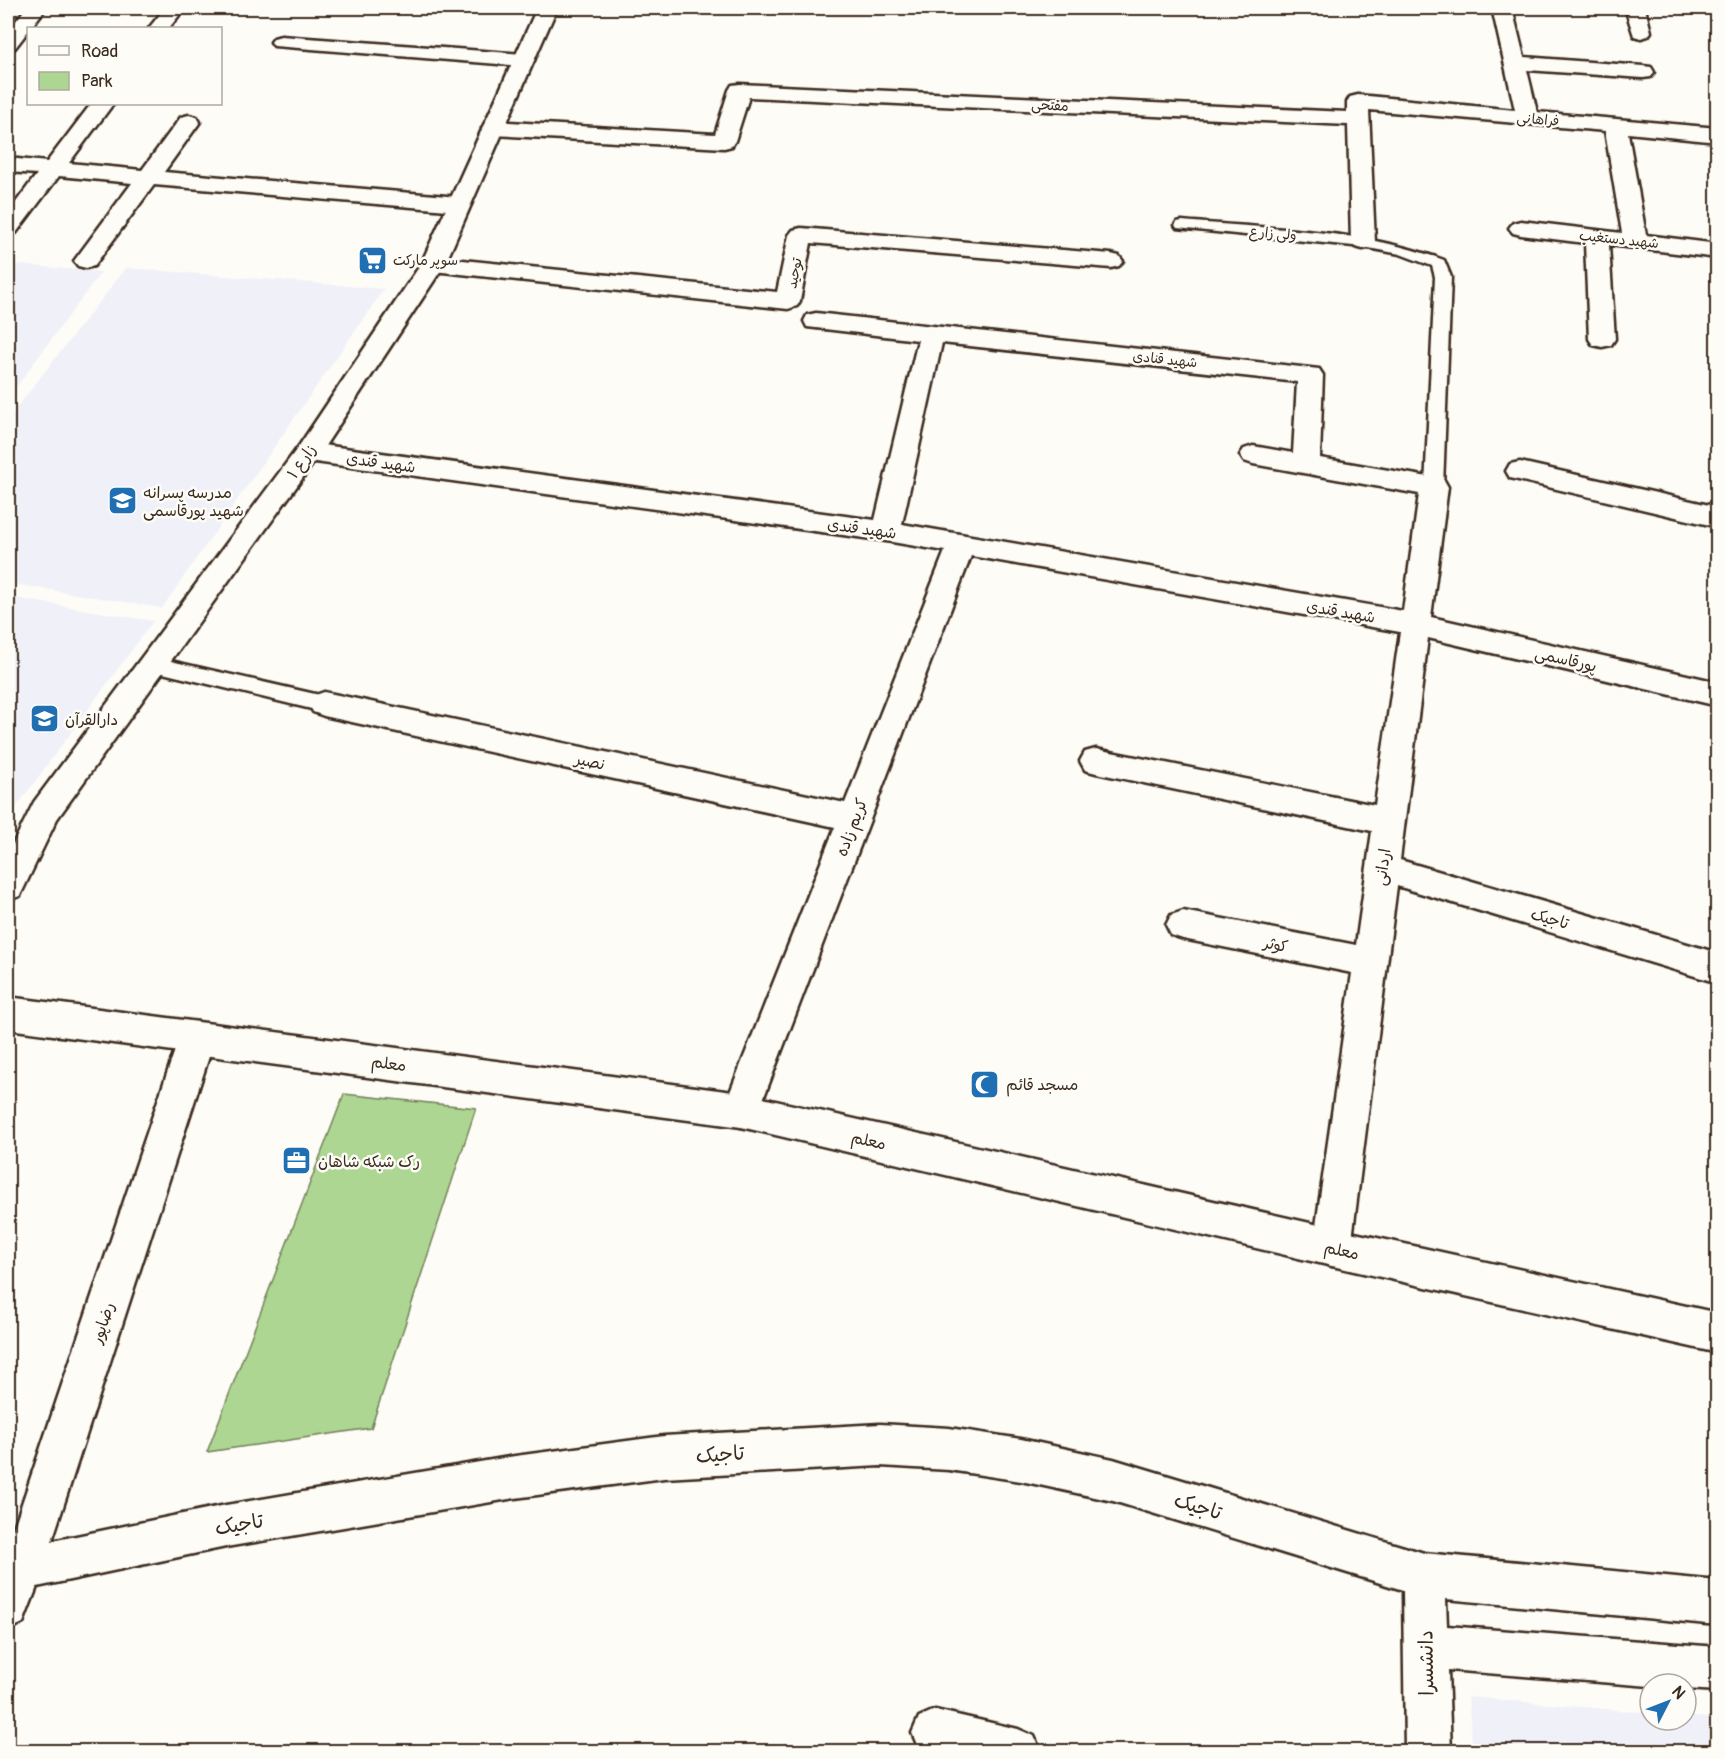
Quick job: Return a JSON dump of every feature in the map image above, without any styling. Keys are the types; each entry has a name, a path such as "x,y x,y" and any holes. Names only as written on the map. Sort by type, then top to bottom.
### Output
{"street":[{"path":"8,44 36,8"},
{"path":"160,27 175,8"},
{"name":"زارع ۱","path":"8,886 45,812 308,452 434,264 547,8"},
{"path":"1502,8 1528,118"},
{"path":"1635,8 1641,32"},
{"path":"280,42 524,60"},
{"path":"1515,63 1643,72"},
{"name":"مفتحی","path":"493,128 724,141 740,90 1359,110"},
{"path":"8,228 101,105"},
{"path":"1359,110 1364,242"},
{"name":"فراهانی","path":"1359,110 1528,118 1718,135"},
{"path":"86,261 189,122"},
{"path":"1615,125 1635,241"},
{"path":"8,165 145,179 459,204"},
{"name":"شهید دستغیب","path":"1521,228 1718,251"},
{"name":"توحید","path":"434,264 788,301 801,235 1111,261"},
{"path":"1597,237 1602,339"},
{"name":"شهید قنادی","path":"816,321 1310,375 1306,464"},
{"path":"886,531 932,333"},
{"name":"شهید قندی","path":"308,452 886,531 1414,624"},
{"path":"1253,455 1434,488"},
{"path":"1520,471 1718,517"},
{"name":"اردانی","path":"1332,1247 1434,488"},
{"name":"کریم زاده","path":"741,1110 962,544"},
{"name":"پورقاسمی","path":"1414,624 1718,694"},
{"name":"نصیر","path":"324,704 855,818"},
{"path":"1096,761 1388,821"},
{"name":"تاجیک","path":"1382,868 1718,968"},
{"name":"کوثر","path":"1183,925 1369,962"},
{"name":"معلم","path":"8,1013 741,1110 1332,1247 1718,1333"},
{"name":"رضاپور","path":"8,1608 14,1570 197,1038"},
{"name":"تاجیک","path":"14,1570 226,1526 515,1477 664,1457 880,1445 949,1449 1021,1460 1113,1480 1424,1575 1718,1603"},
{"name":"دانشسرا","path":"1424,1575 1428,1752"},
{"path":"1426,1646 1718,1669"},
{"path":"935,1733 1018,1752"}],"lane":[{"name":"ولی زارع","path":"1182,225 1364,242 1404,250 1439,263 1443,277 1434,488"},
{"path":"153,664 324,704"}],"shaded area":[{"path":"8,264 101,272 8,398"},
{"name":"مدرسه پسرانه شهید پورقاسمی","path":"126,268 384,289 162,608 8,583 8,419"},
{"name":"دارالقرآن","path":"8,597 153,621 8,818"},
{"path":"1468,1697 1638,1712 1638,1732 1698,1732 1698,1717 1717,1719 1717,1751 1473,1751"}],"green space":[{"path":"344,1094 476,1108 371,1428 207,1452"}],"place":[{"name":"سوپر مارکت","path":"372,260"},
{"name":"مدرسه پسرانه شهید پورقاسمی","path":"122,501"},
{"name":"دارالقرآن","path":"44,719"},
{"name":"مسجد قائم","path":"985,1084"},
{"name":"رک شبکه شاهان","path":"297,1161"}]}
